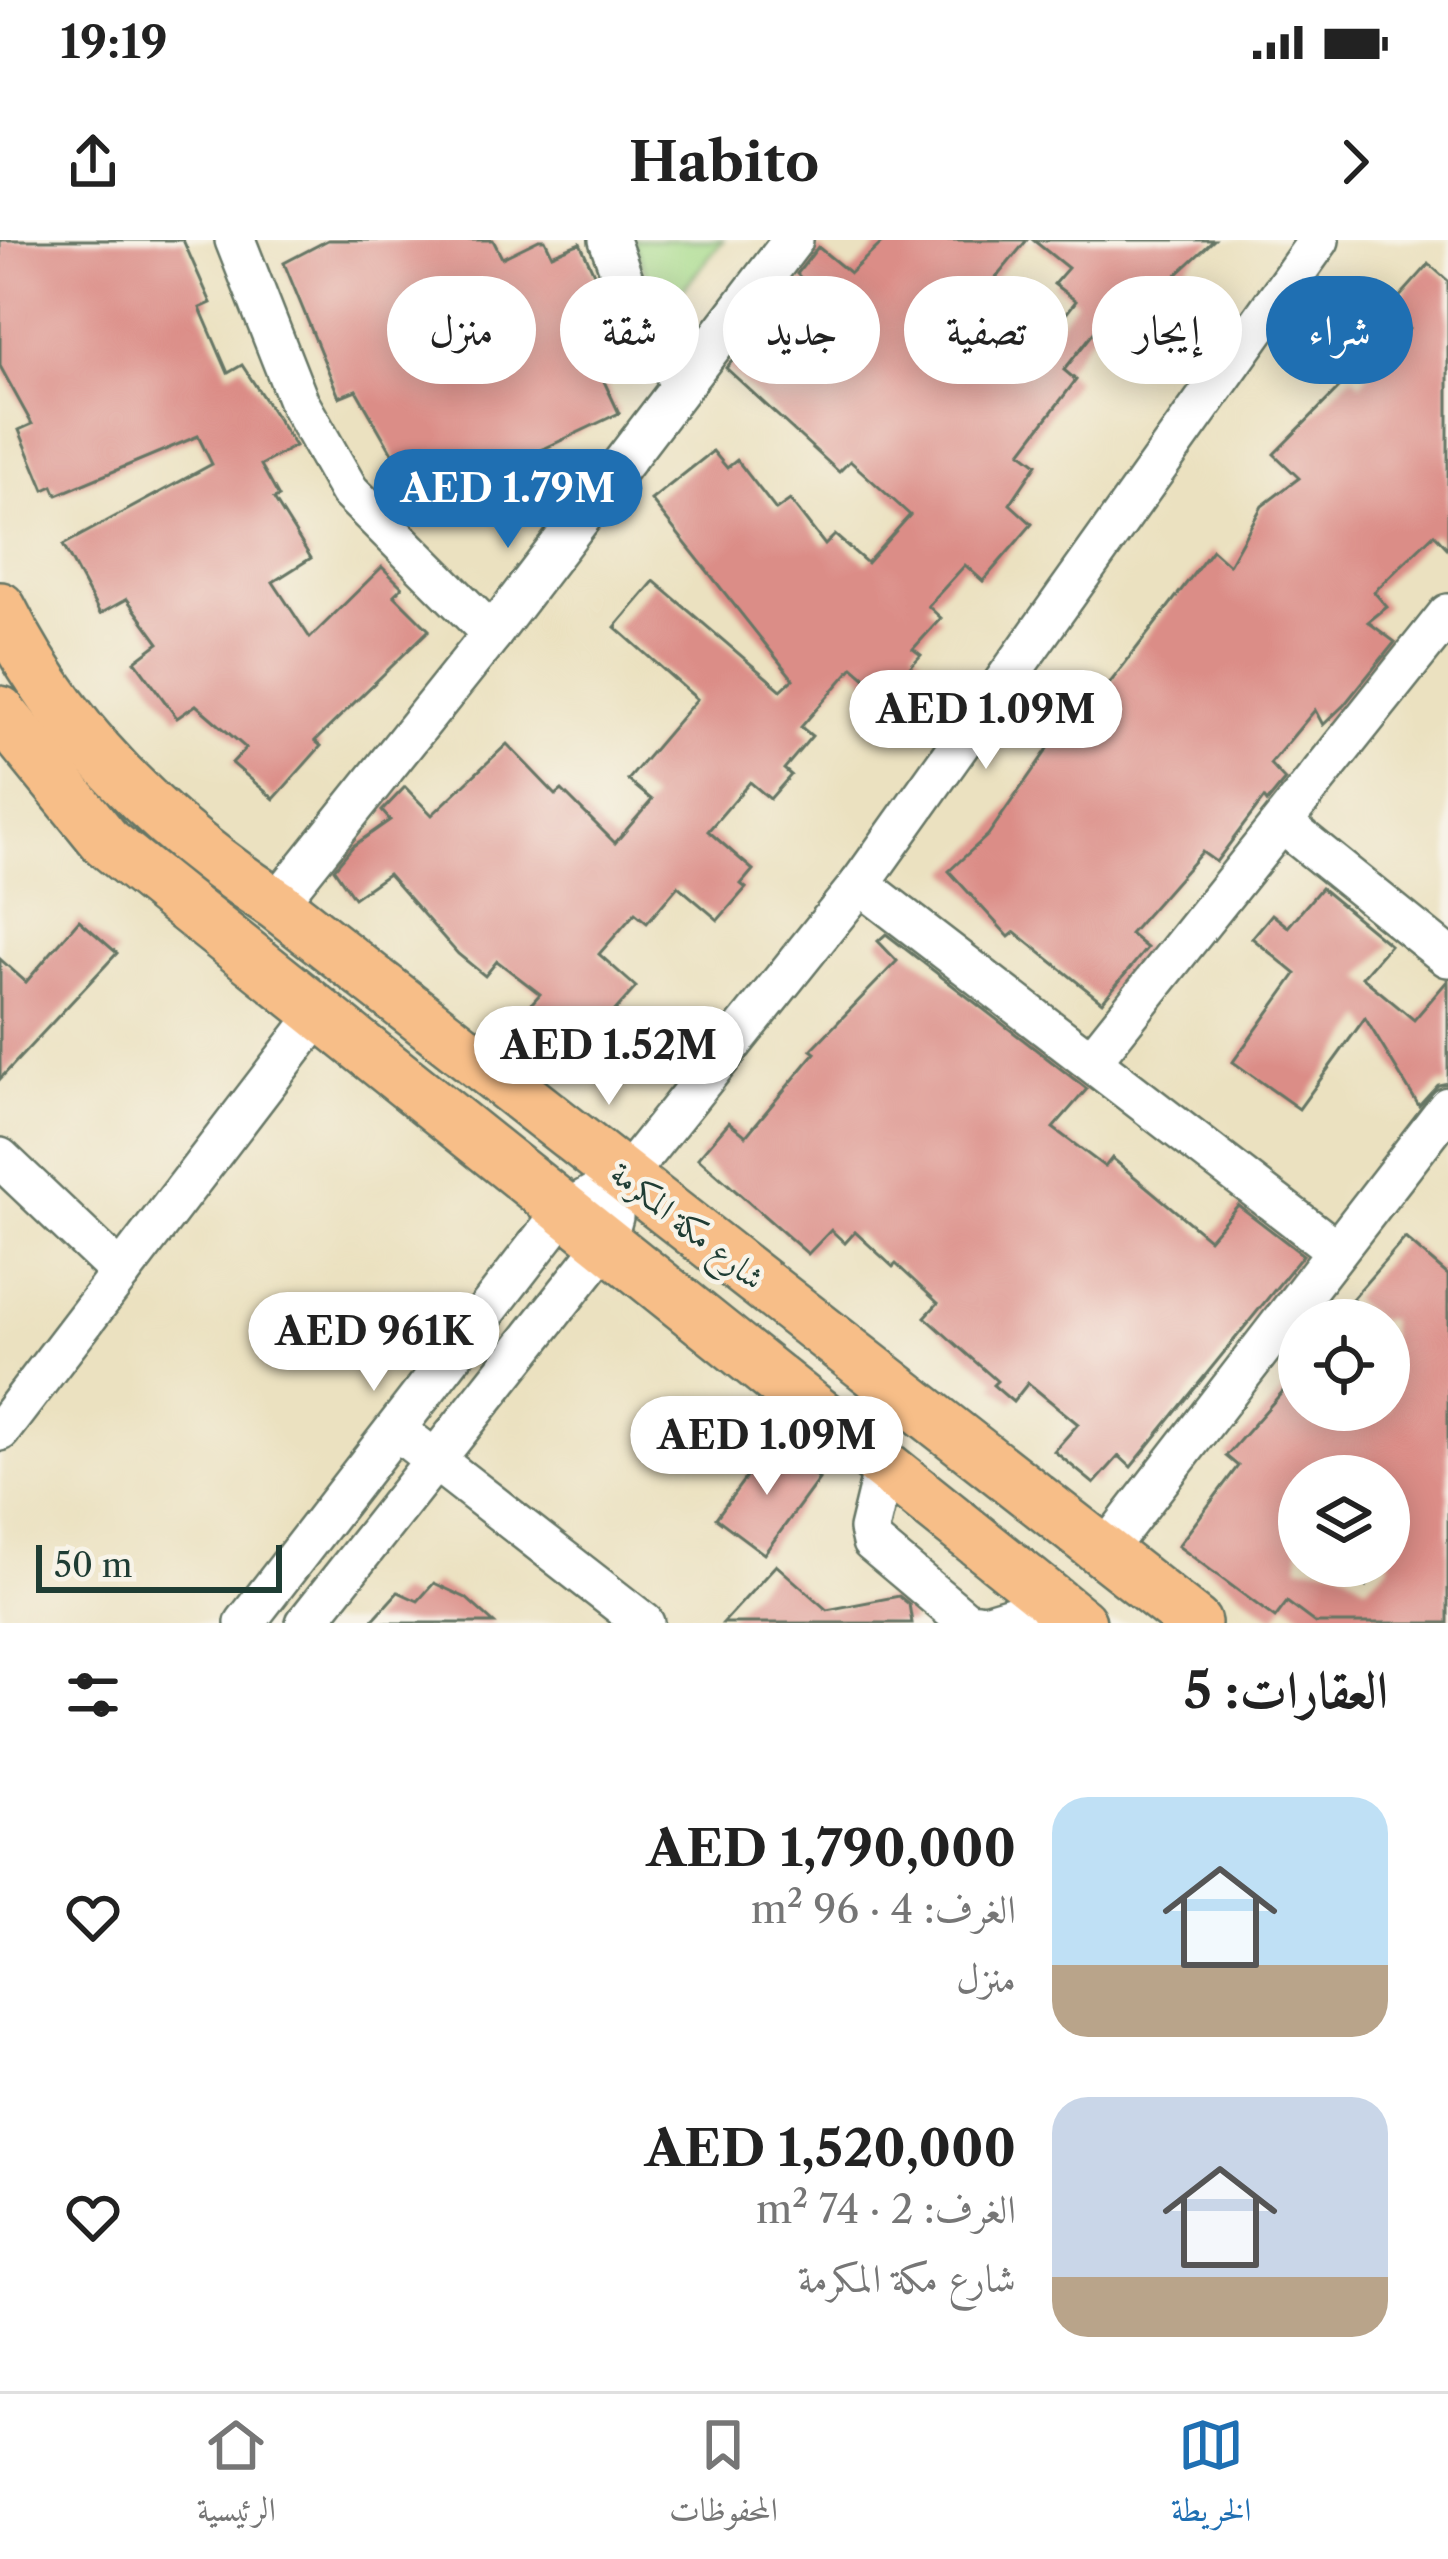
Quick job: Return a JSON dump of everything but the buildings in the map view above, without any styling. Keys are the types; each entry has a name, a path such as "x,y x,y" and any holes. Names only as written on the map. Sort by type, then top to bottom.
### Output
{"main road":[{"name":"شارع مكة المكرمة","path":"0,608 33,674 110,768 201,855 276,904 1196,1623"},
{"name":"شارع مكة المكرمة","path":"0,712 106,842 1069,1617"}],"street":[{"path":"236,240 299,404 349,491 492,634"},
{"path":"609,240 622,276"},
{"path":"699,361 793,240"},
{"path":"306,1623 605,1244 626,1176 860,884 1319,240"},
{"path":"276,904 492,634 681,384"},
{"path":"1091,1061 1447,618"},
{"path":"1283,824 1448,957"},
{"path":"860,884 1336,1250"},
{"path":"0,1431 319,1014"},
{"path":"1104,1552 1448,1107"},
{"path":"0,1158 121,1273"},
{"path":"244,1623 563,1212 626,1176"},
{"path":"394,1429 642,1622"},
{"path":"884,1467 869,1529 872,1542 967,1622 977,1623"},
{"path":"988,1623 1069,1617"}],"green space":[{"path":"633,240 723,240 694,276 646,276"}]}
